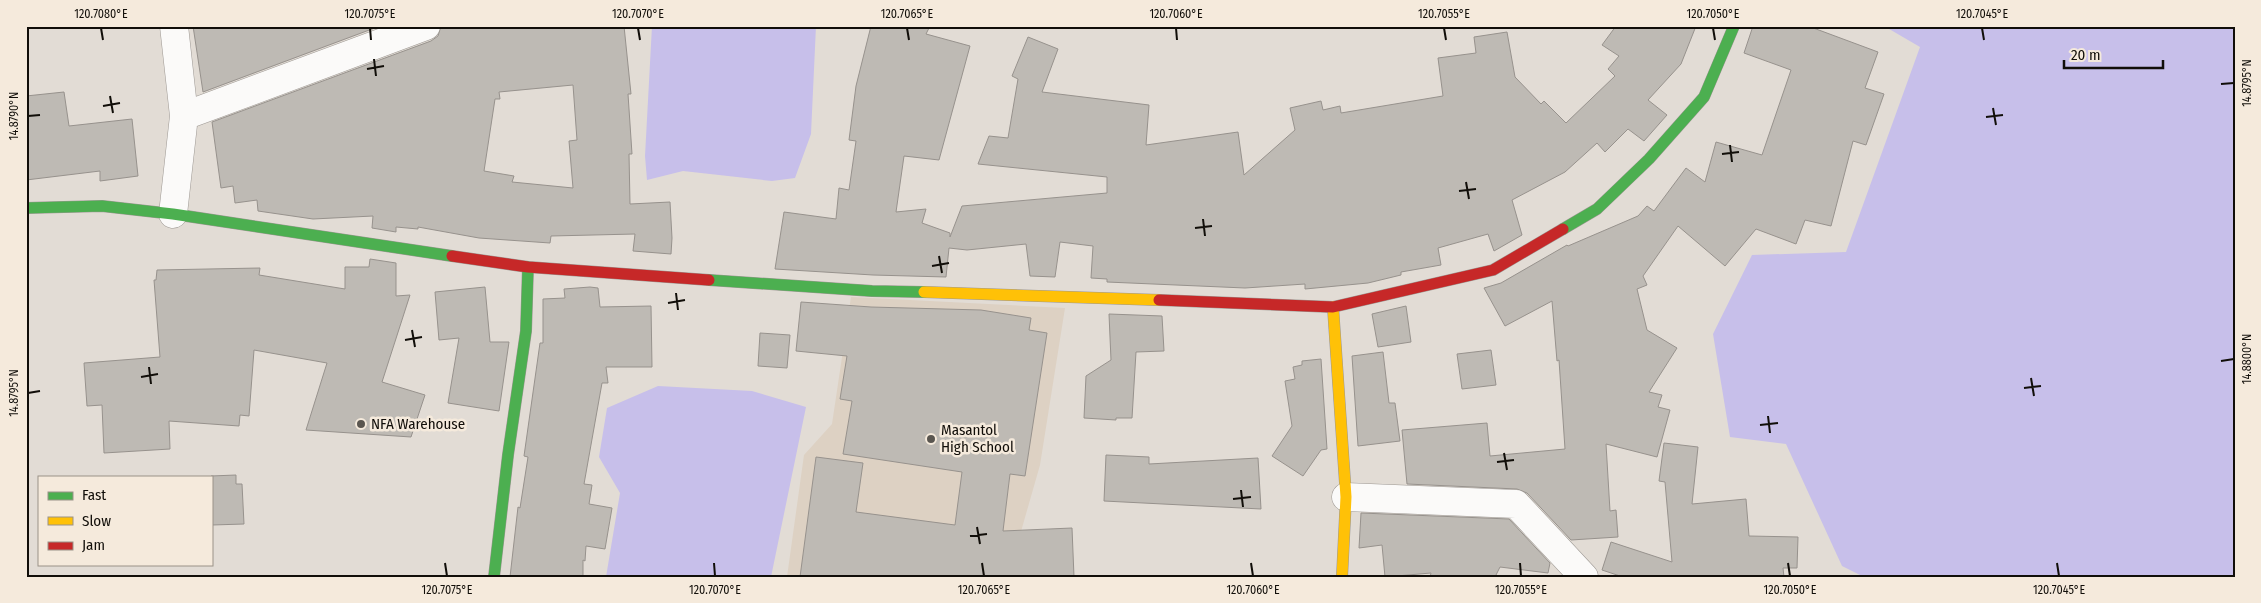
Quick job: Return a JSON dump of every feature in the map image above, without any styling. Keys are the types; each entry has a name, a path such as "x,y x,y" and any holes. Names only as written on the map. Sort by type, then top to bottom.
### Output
{"street":[{"path":"173,214 184,116 174,26"},
{"path":"184,116 426,26"},
{"path":"26,208 102,206 173,214 528,267 872,291 1333,307 1493,270 1597,208 1649,159 1704,97 1734,26"},
{"path":"494,577 508,455 526,331 528,267"},
{"path":"1333,307 1346,497 1342,577"},
{"path":"1346,497 1516,504 1584,577"}],"shaded area":[{"path":"652,26 816,26 811,134 795,178 772,181 683,171 647,180 645,156"},
{"path":"1884,26 2235,26 2235,577 1864,577 1842,566 1786,444 1730,437 1713,334 1752,255 1846,252 1920,47"},
{"name":"Masantol High School","path":"851,297 1065,308 1040,465 1008,577 787,577 804,455 832,424"},
{"path":"658,386 752,391 806,407 771,577 606,577 620,493 599,457 607,408"}],"building":[{"path":"193,26 380,26 203,92"},
{"path":"441,26 624,26 631,94 628,94 632,154 629,154 630,204 670,202 671,254 633,251 635,234 551,236 550,243 479,238 418,227 418,229 396,227 396,232 372,228 373,216 313,219 258,211 257,200 235,203 233,186 221,188 212,122 431,41 438,36","holes":["573,85 577,140 569,141 573,188 512,182 514,176 484,171 495,99 500,99 499,92"]},
{"path":"871,26 930,26 926,34 970,46 939,160 904,156 896,212 926,209 922,223 950,233 950,237 962,206 1107,193 1107,177 978,164 989,136 1008,138 1018,79 1012,76 1028,37 1058,49 1042,92 1149,105 1146,145 1238,132 1244,175 1295,130 1290,108 1321,101 1323,110 1340,106 1341,113 1443,96 1438,58 1476,53 1474,37 1507,32 1515,77 1541,104 1544,101 1566,123 1615,76 1608,69 1619,56 1602,45 1616,26 1696,26 1681,64 1648,100 1667,115 1644,141 1628,129 1605,152 1597,143 1565,172 1512,200 1522,235 1494,251 1488,234 1438,248 1441,265 1401,272 1401,275 1368,283 1305,289 1305,284 1245,288 1107,282 1107,279 1091,278 1093,246 1060,242 1055,277 1030,276 1026,244 967,250 949,248 946,277 775,269 784,212 836,219 839,188 849,190 856,141 849,140 856,86"},
{"path":"1753,26 1808,26 1878,52 1865,88 1884,94 1866,145 1853,141 1831,226 1805,220 1796,244 1756,229 1725,266 1678,226 1643,276 1647,285 1637,289 1647,330 1677,348 1649,392 1662,395 1658,407 1670,410 1657,457 1606,444 1610,511 1616,510 1618,537 1571,540 1527,493 1517,489 1407,484 1402,430 1487,423 1490,456 1565,449 1559,360 1557,361 1552,301 1505,326 1484,288 1501,283 1567,245 1638,216 1647,206 1654,211 1686,168 1705,182 1716,142 1762,155 1791,70 1744,53"},
{"path":"64,92 69,126 132,119 138,176 100,181 100,171 26,180 26,96"},
{"path":"370,259 396,263 396,296 410,295 382,382 425,395 411,437 306,430 327,363 254,350 249,416 240,415 239,426 169,421 170,449 104,453 102,405 87,406 84,363 160,357 154,280 156,280 157,270 260,268 259,275 345,289 345,267 369,267"},
{"path":"485,287 490,342 509,342 499,411 448,403 459,338 439,340 435,292"},
{"path":"598,288 600,307 651,306 652,367 606,367 608,383 602,383 584,484 592,485 589,504 612,508 605,549 586,546 585,561 583,560 583,577 510,577 518,507 520,508 528,457 524,456 540,343 543,343 543,299 565,298 564,289"},
{"name":"Masantol High School","path":"801,302 871,307 981,310 1031,318 1029,330 1047,333 1025,476 1010,474 1003,531 1072,528 1074,577 800,577 816,457 863,463 856,512 955,525 962,472 843,454 852,401 840,399 847,356 796,351"},
{"path":"1406,306 1411,342 1378,347 1372,314"},
{"path":"1109,314 1162,316 1164,351 1136,352 1132,418 1116,418 1116,420 1084,418 1086,376 1111,360"},
{"path":"760,333 790,335 787,368 758,366"},
{"path":"1491,350 1496,385 1462,389 1457,354"},
{"path":"1383,352 1389,403 1395,403 1400,441 1358,446 1352,356"},
{"path":"1321,359 1327,449 1321,450 1303,476 1272,456 1292,426 1285,381 1295,379 1293,367 1302,365 1302,361"},
{"path":"1664,443 1698,447 1692,504 1746,499 1749,536 1798,537 1797,568 1783,568 1784,577 1623,577 1602,570 1611,542 1672,562 1665,482 1659,481"},
{"path":"1106,455 1149,457 1149,464 1258,458 1261,509 1104,501"},
{"path":"236,475 236,484 242,484 244,524 212,525 211,476"},
{"path":"1361,513 1509,519 1550,563 1548,573 1500,567 1495,577 1430,577 1431,573 1385,577 1382,545 1359,548"}],"traffic: fast":[{"path":"1563,229 1597,209 1649,159 1704,97 1734,26"},
{"path":"26,208 102,206 173,214 452,256"},
{"path":"494,577 508,455 526,331 528,267"},
{"path":"709,280 872,291 924,292"}],"traffic: slow":[{"path":"924,292 1159,300"},
{"path":"1333,307 1346,497 1342,577"}],"traffic: jam":[{"path":"1159,300 1333,307 1493,270 1563,229"},
{"path":"452,256 528,267 709,280"}],"place":[{"name":"NFA Warehouse","path":"361,424"},
{"name":"Masantol High School","path":"931,439"}]}
